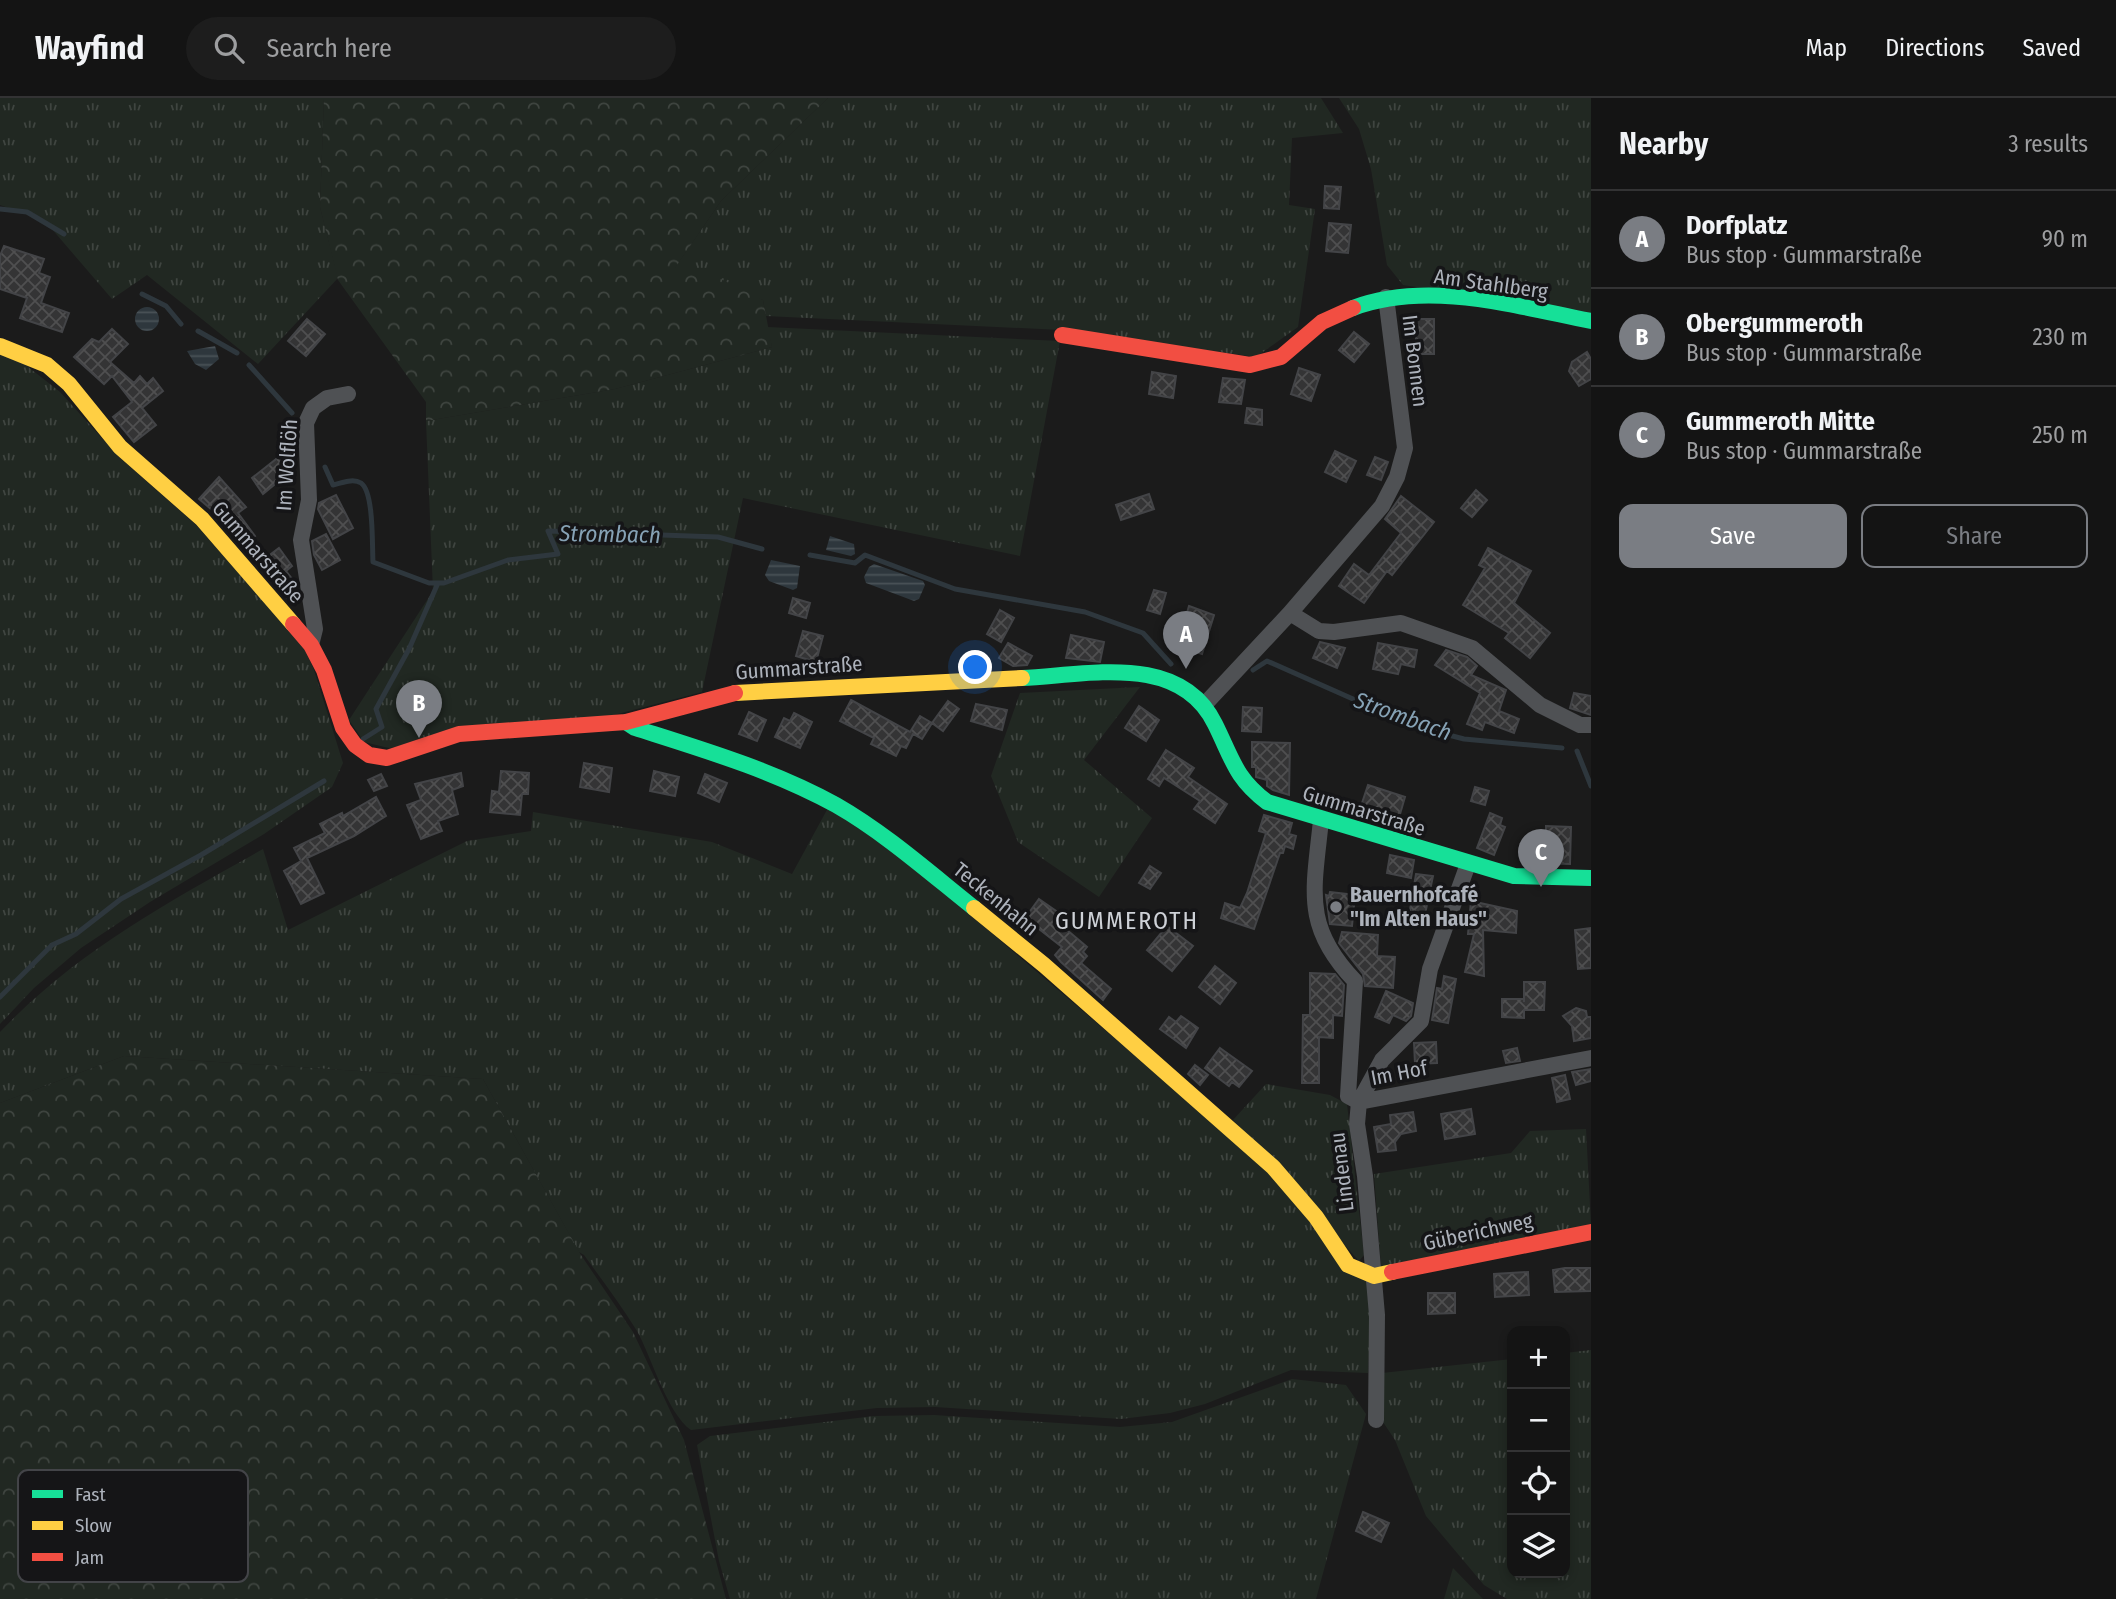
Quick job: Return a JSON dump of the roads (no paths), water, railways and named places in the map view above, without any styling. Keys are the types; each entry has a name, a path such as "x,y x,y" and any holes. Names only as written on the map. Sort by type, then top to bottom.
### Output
{"street":[{"name":"Am Stahlberg","path":"1385,298 1412,295 1511,306 1591,321"},
{"name":"Im Bonnen","path":"1062,335 1250,365 1273,363 1291,354 1320,325 1335,316 1385,298 1405,448 1397,477 1382,506 1290,613 1206,704"},
{"name":"Gummarstraße","path":"0,346 47,365 69,384 120,447 202,519 311,645 324,670 343,728 355,745 369,755 387,758 459,734 626,722 743,691 1115,674 1166,676 1185,685 1206,704 1241,783 1249,793 1321,820 1514,876 1591,878"},
{"name":"Im Wolflöh","path":"311,645 315,629 301,540 309,500 306,424 313,408 327,398 348,394"},
{"path":"1290,613 1319,631 1334,632 1401,623 1472,648 1540,705 1580,725 1591,725"},
{"name":"Teckenhahn","path":"626,722 635,729 746,763 837,806 910,857 1044,965 1262,1158 1316,1217 1348,1265 1374,1276"},
{"name":"Im Hof","path":"1321,820 1314,912 1319,932 1337,963 1355,981 1348,1096 1359,1102 1591,1058"},
{"name":"Lindenau","path":"1376,1420 1377,1315 1357,1124 1359,1102 1382,1060 1421,1021 1430,969 1468,864"},
{"name":"Güberichweg","path":"1374,1276 1591,1232"}],"waterway":[{"name":"Strombach","path":"0,209 27,212 64,234"},
{"name":"Strombach","path":"142,294 166,306 181,324"},
{"name":"Strombach","path":"198,331 237,353"},
{"name":"Strombach","path":"249,365 292,413"},
{"name":"Strombach","path":"325,467 333,485 355,481 365,488 370,507 373,562 429,583 444,583 508,560 558,554 548,531 718,537 762,549"},
{"name":"Strombach","path":"810,555 855,563 865,555 955,589 1085,612 1143,633 1171,664"},
{"path":"363,739 382,727 376,709 409,649 438,583"},
{"name":"Strombach","path":"1253,670 1267,661 1414,726 1464,739 1562,748"},
{"name":"Strombach","path":"1577,751 1591,786"},
{"path":"0,997 52,945 76,934 121,899 201,855 324,781"}],"place":[{"name":"Dorfplatz","path":"1186,669"},
{"name":"Obergummeroth","path":"419,738"},
{"name":"Gummeroth Mitte","path":"1541,887"},
{"name":"Bauernhofcafé \"Im Alten Haus\"","path":"1336,907"}],"district":[{"name":"GUMMEROTH","path":"1127,921"}]}
